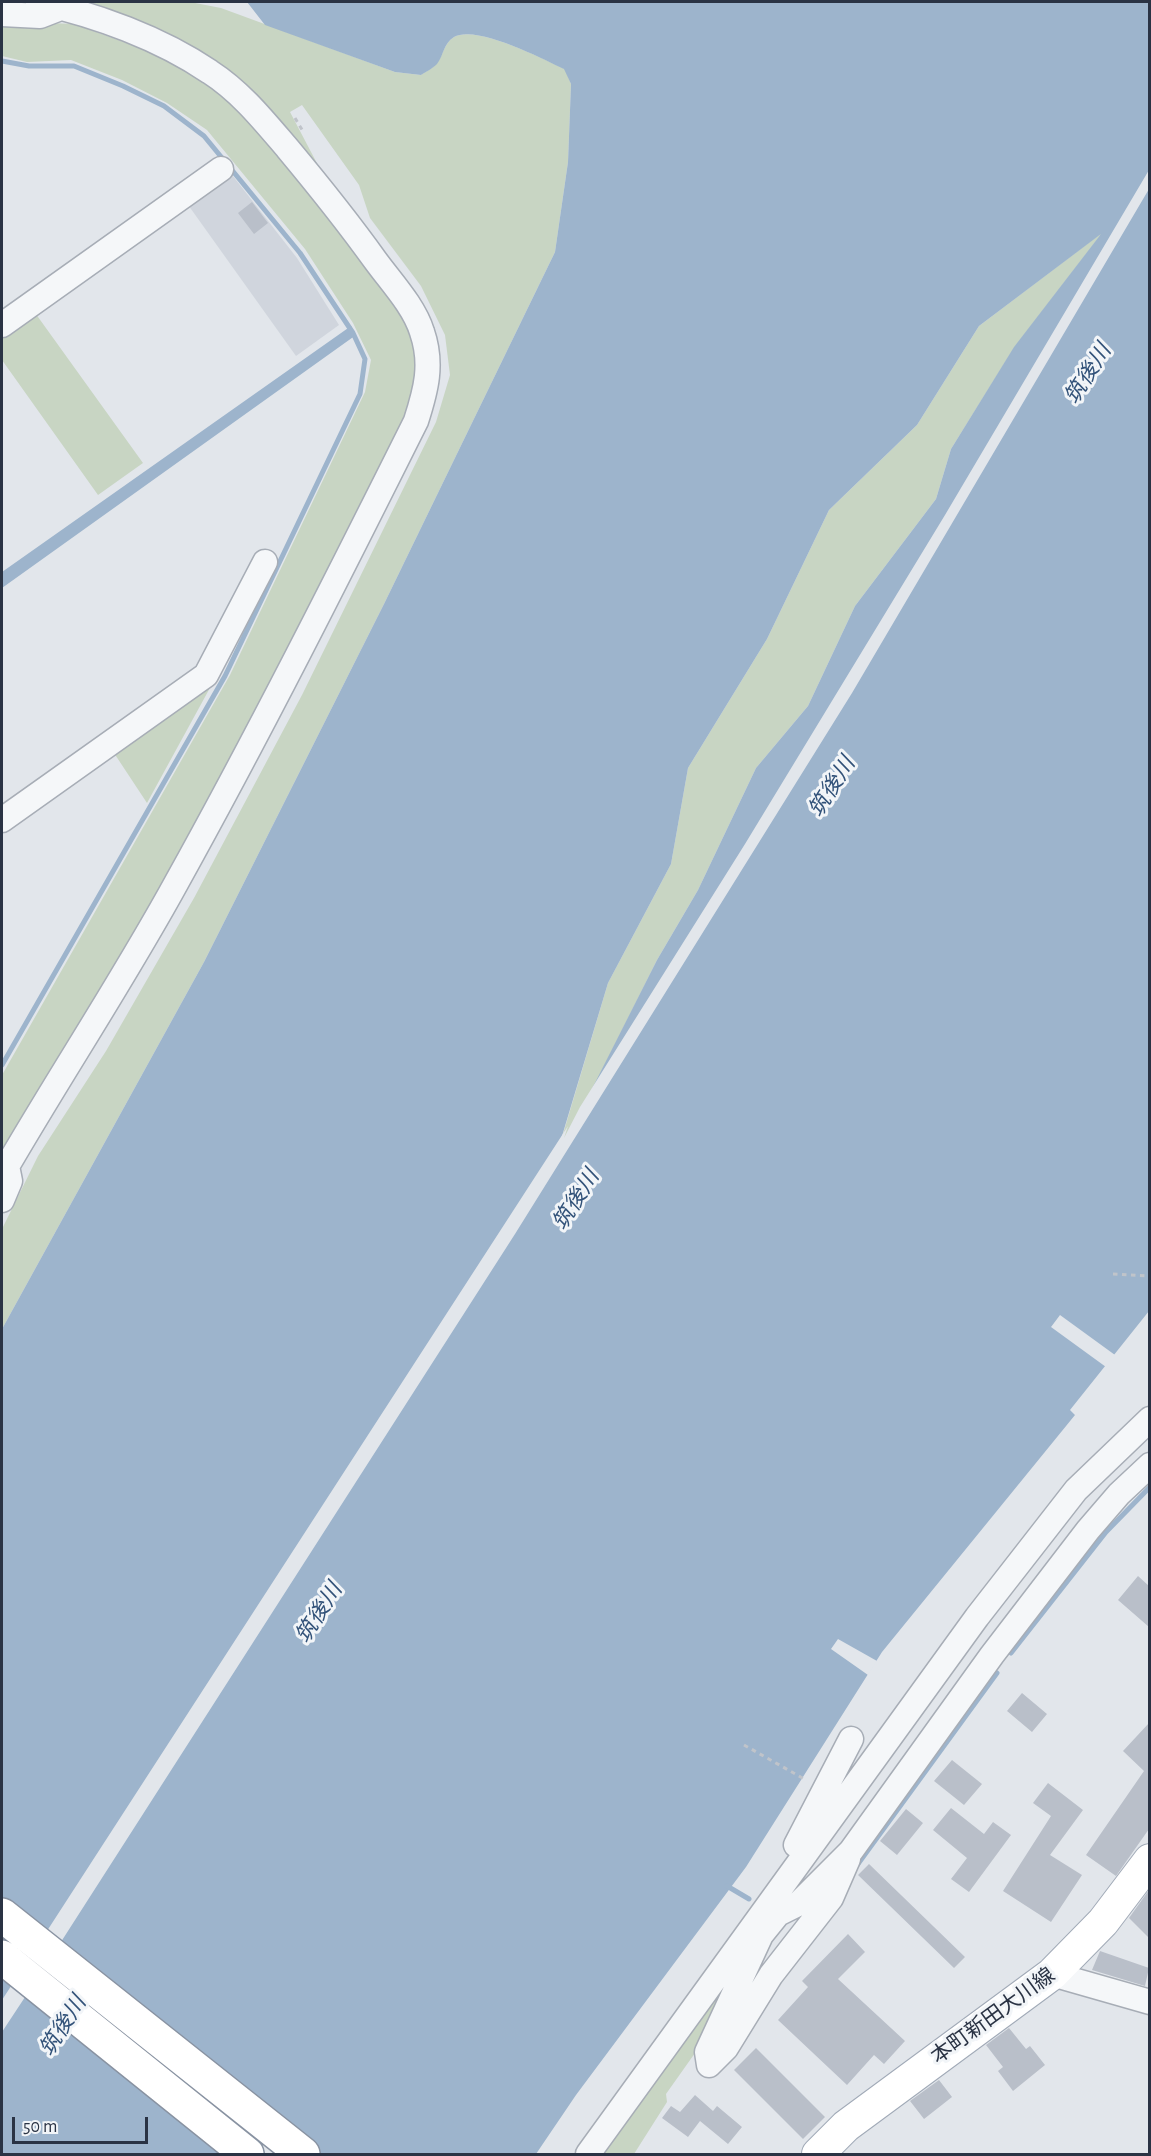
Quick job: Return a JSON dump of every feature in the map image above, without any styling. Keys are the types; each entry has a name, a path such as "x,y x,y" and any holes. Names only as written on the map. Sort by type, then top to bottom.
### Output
{"highway":[{"path":"2,1915 303,2154"},
{"path":"2,1957 248,2154"}],"main road":[{"name":"本町新田大川線","path":"818,2154 846,2126 1052,1974 1103,1922 1149,1860"}],"street":[{"path":"2,1200 10,1181 3,1169 92,1029 174,888 252,742 416,421 427,387 428,357 422,330 404,298 332,200 251,106 212,72 178,52 64,8 38,2"},
{"path":"2,14 40,16 64,8"},
{"path":"2,325 221,169"},
{"path":"2,820 206,675 266,562"},
{"path":"851,1851 831,1898 771,1975 726,2048 709,2065 707,2052 757,1932 795,1868 977,1617 1069,1499 1149,1419"},
{"path":"588,2154 709,1985 757,1932 778,1914 798,1904 851,1851 992,1655 1074,1548 1119,1494 1149,1465"},
{"path":"795,1868 789,1858 851,1739"},
{"path":"1052,1974 1149,2002"}],"path":[{"path":"1113,1274 1149,1276"},
{"path":"744,1745 811,1782"}],"shaded area":[{"path":"229,171 297,258 339,325 296,356 186,202"}],"green space":[{"path":"66,2 190,2 221,8 395,72 421,75 436,64 454,37 464,34 478,35 510,44 565,69 571,84 568,162 555,252 384,604 204,962 2,1329 2,1229 38,1156 106,1051 194,898 302,695 436,422 450,375 445,335 421,286 370,218 359,185 302,105 290,112 321,171 249,93"},
{"path":"2,21 74,24 165,57 240,105 401,311 420,358 410,414 165,888 2,1155 2,1075 230,675 365,392 371,360 353,323 305,249 207,130 167,103 122,80 71,60 27,62 2,56"},
{"path":"1103,232 1014,348 951,449 936,499 855,606 808,706 756,768 698,890 657,960 552,1171 608,983 671,864 688,768 767,639 829,510 917,425 979,326"},
{"path":"33,310 143,463 98,495 2,360 2,333"},
{"path":"217,675 147,803 112,750"},
{"path":"743,1953 700,2046 666,2094 667,2102 634,2154 600,2154"}],"water":[{"name":"筑後川","path":"247,2 1149,2 1149,1311 1070,1410 1075,1415 882,1652 746,1867 576,2095 536,2154 2,2154 2,1329 204,962 384,604 555,252 568,162 571,84 564,69 541,58 493,39 464,34 450,40 437,64 421,75 395,72 265,25","holes":["1101,234 1014,347 951,449 936,499 855,606 808,706 756,768 698,890 657,960 553,1166 608,983 671,864 688,768 767,639 829,510 917,425 979,326"]},
{"path":"351,326 356,335 2,588 2,572"}],"pier":[{"path":"1149,170 1149,189 852,693 515,1234 59,1945 321,2154 234,2154 29,1991 2,2032 2,2000 15,1980 2,1969 2,1900 45,1934 568,1126 564,1138 580,1107 745,844 945,515"},
{"path":"1060,1315 1115,1355 1106,1367 1051,1327"},
{"path":"838,1639 877,1661 868,1675 831,1649"}],"building":[{"path":"252,202 268,223 254,234 238,213"},
{"path":"1138,1576 1149,1586 1149,1627 1118,1600"},
{"path":"1022,1693 1047,1714 1032,1732 1007,1711"},
{"path":"1149,1723 1149,1829 1116,1876 1086,1855 1144,1771 1123,1751"},
{"path":"952,1760 982,1784 964,1805 934,1781"},
{"path":"1048,1783 1083,1810 1050,1855 1082,1875 1051,1922 1003,1891 1051,1816 1033,1803"},
{"path":"951,1808 984,1834 993,1822 1011,1835 969,1892 951,1879 967,1858 933,1830"},
{"path":"906,1809 923,1823 897,1855 880,1841"},
{"path":"869,1864 965,1957 954,1968 858,1875"},
{"path":"1149,1890 1149,1938 1129,1918"},
{"path":"848,1934 865,1952 838,1979 905,2041 884,2064 874,2055 847,2085 778,2020 808,1987 802,1981"},
{"path":"1100,1951 1149,1968 1145,1986 1092,1970"},
{"path":"1009,2028 1026,2049 1030,2046 1045,2065 1013,2091 998,2071 1003,2067 986,2045"},
{"path":"756,2048 825,2117 803,2139 734,2070"},
{"path":"939,2080 952,2097 924,2119 910,2101"},
{"path":"695,2095 713,2111 717,2106 742,2127 728,2144 700,2121 688,2137 662,2118 671,2106 680,2112"}],"waterway":[{"path":"2,61 29,66 74,66 164,106 204,136 300,253 353,333 365,359 360,394 225,676 2,1065"},
{"path":"1011,1653 1106,1532 1150,1487"},
{"path":"855,1868 997,1673"},
{"path":"727,1886 749,1899"}]}
